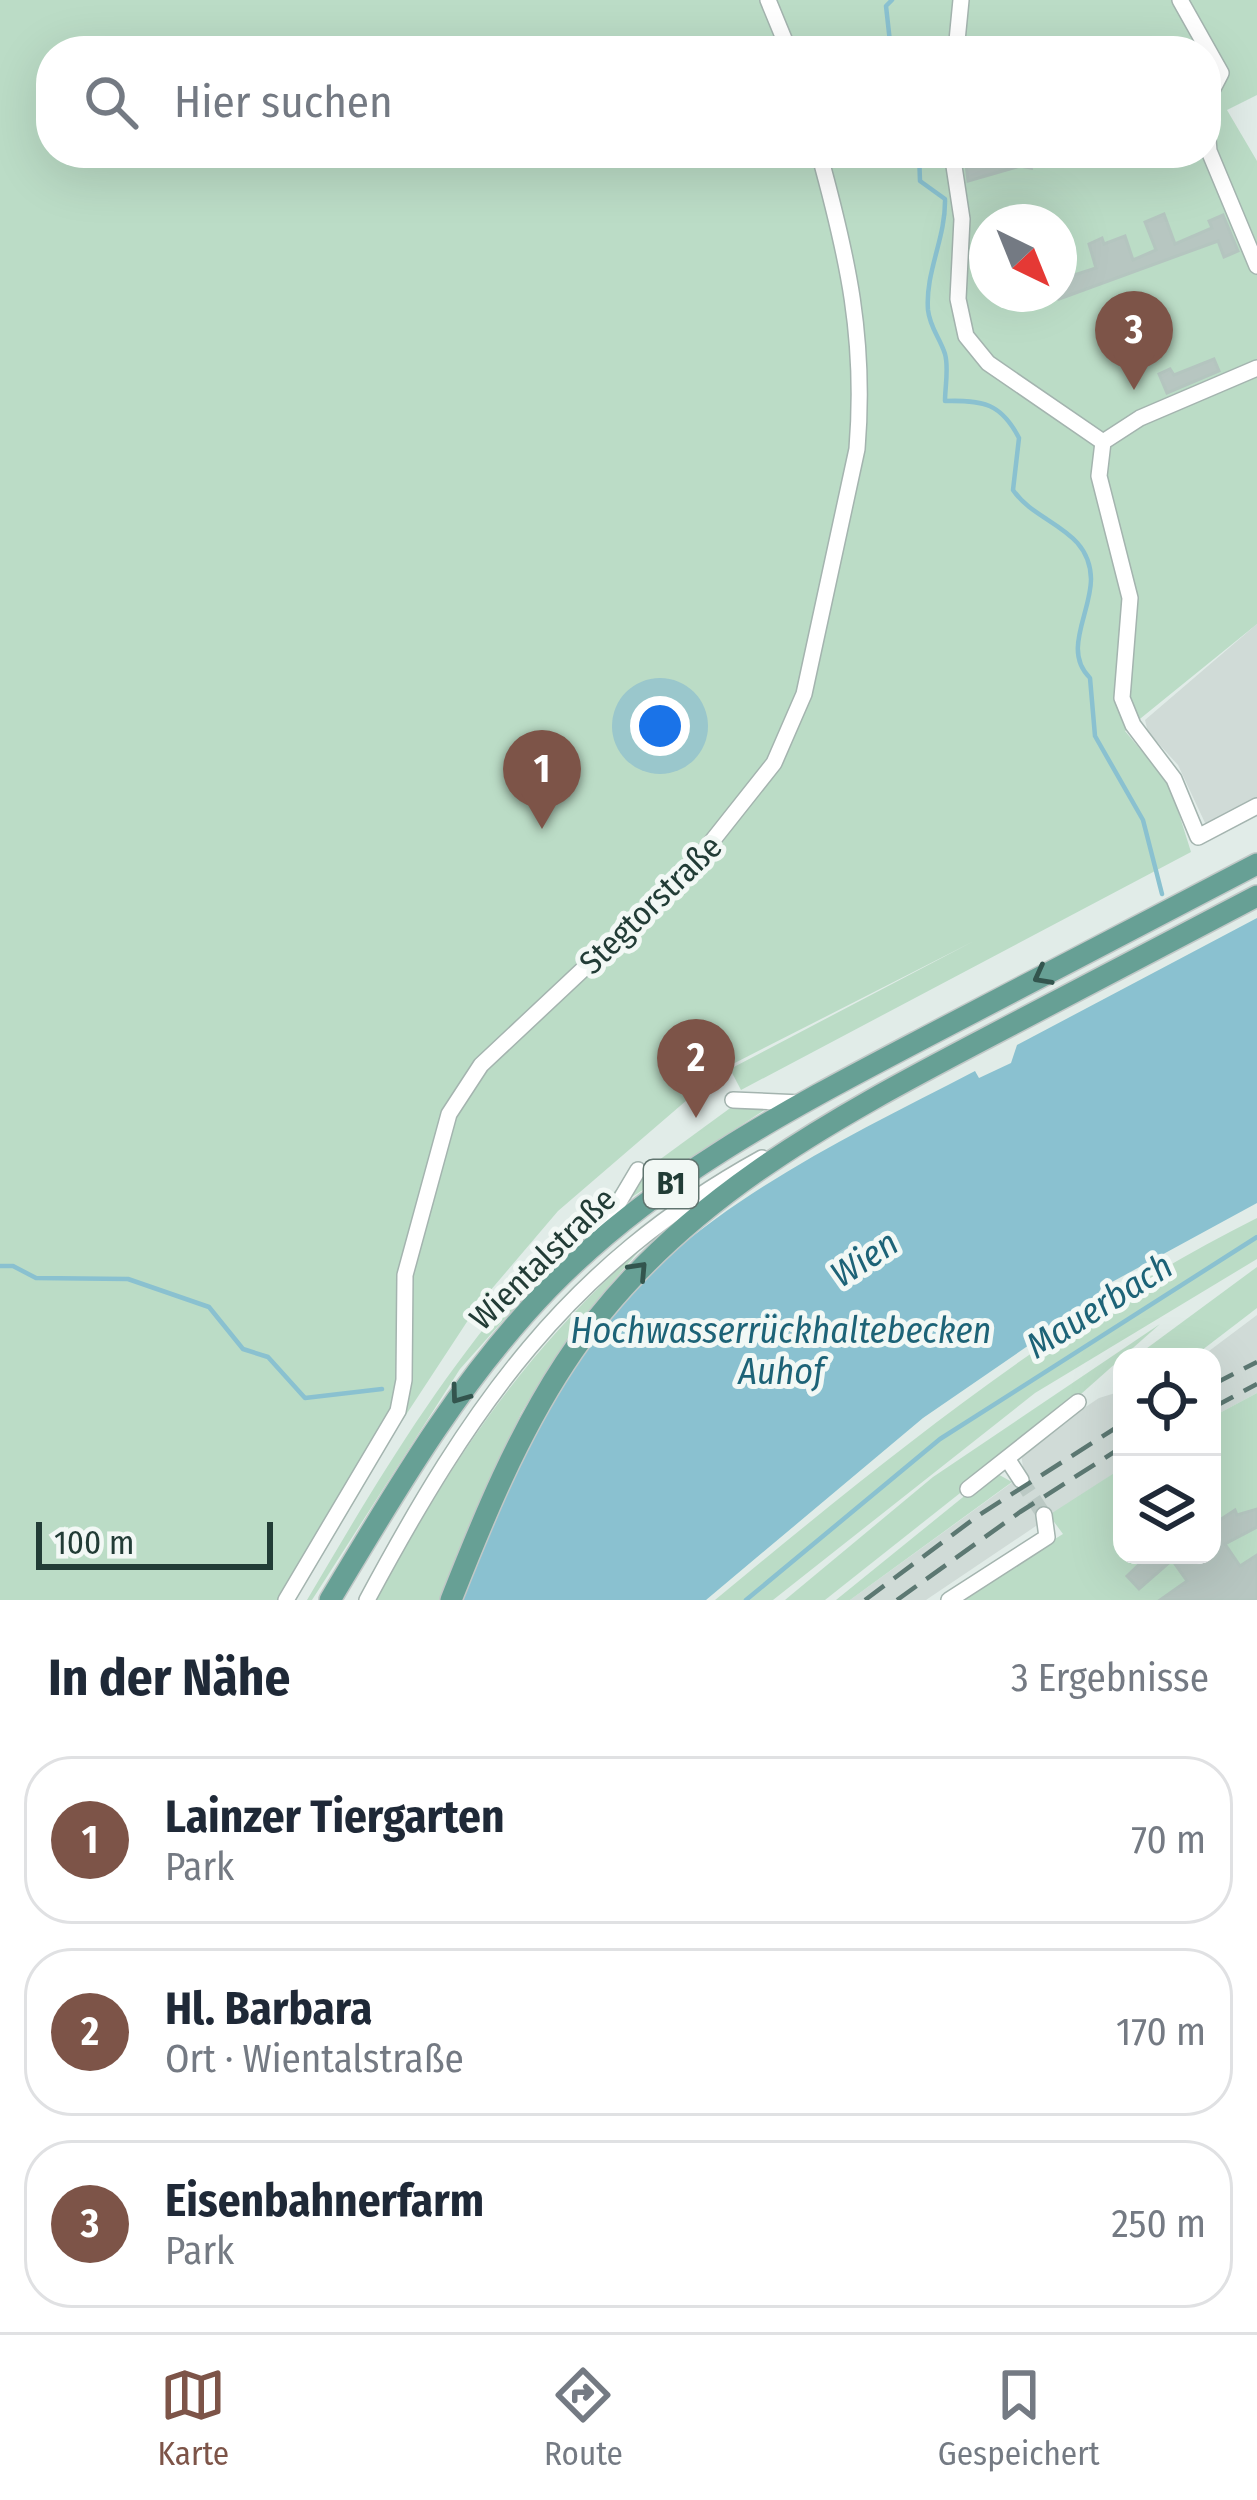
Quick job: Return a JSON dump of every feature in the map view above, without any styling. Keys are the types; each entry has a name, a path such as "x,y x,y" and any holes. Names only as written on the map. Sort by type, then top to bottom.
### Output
{"main road":[{"name":"Wientalstraße","path":"330,1600 457,1397 514,1326 592,1246 670,1184 801,1103 1257,863"},
{"name":"B1","path":"451,1600 523,1434 566,1362 634,1275 726,1192 835,1117 1257,896"}],"street":[{"path":"769,0 783,36"},
{"path":"957,36 961,0"},
{"path":"1180,0 1200,36"},
{"name":"Stegtorstraße","path":"286,1600 398,1411 404,1380 405,1275 449,1114 481,1065 729,827 793,727 857,448 861,404 851,268 823,168"},
{"path":"954,168 962,219 958,299 966,335 988,363 1102,442"},
{"path":"1216,168 1257,266"},
{"path":"1102,442 1140,418 1257,368"},
{"path":"1102,442 1099,476 1130,598 1122,698 1133,725 1174,779 1198,837 1257,806"},
{"path":"733,1100 801,1103"},
{"path":"368,1600 454,1444 526,1347 562,1308 700,1192 835,1117"},
{"path":"592,1246 638,1170"},
{"path":"968,1489 1078,1402"},
{"path":"1008,1460 1021,1480"},
{"path":"949,1600 1047,1537 1044,1515"}],"shaded area":[{"path":"1257,624 1257,798 1206,825 1178,765 1148,732 1145,720"},
{"path":"1257,1315 1257,1393 1221,1412 1221,1348 1213,1348"},
{"path":"1113,1394 1113,1474 926,1600 850,1600 1024,1474 1021,1454 1099,1398"}],"green space":[{"path":"0,0 1257,0 1257,95 1227,110 1257,161 1257,624 1125,731 1170,785 1191,852 741,1090 730,1069 974,941 723,1069 558,1211 478,1305 377,1459 294,1600 0,1600"},
{"path":"733,1106 769,1107 629,1199 640,1174"},
{"path":"626,1182 460,1369 312,1600 307,1600 448,1376 530,1273"},
{"path":"1257,1218 1257,1259 1035,1393 773,1600 715,1600 909,1443 1043,1345 1183,1257"},
{"path":"644,1245 577,1324 521,1413 441,1600 376,1600 433,1500 493,1410 561,1327"},
{"path":"1257,1267 1257,1308 1205,1348 1147,1348"},
{"path":"1160,1324 1133,1348 1124,1348"},
{"path":"1113,1356 1113,1366 1046,1425 825,1600 785,1600 933,1477"},
{"path":"1257,1393 1257,1554 1240,1566 1229,1552 1221,1558 1221,1412"},
{"path":"994,1472 1012,1482 850,1600 836,1600"},
{"path":"1113,1474 1113,1564 1212,1564 1160,1600 955,1600 1063,1534 1049,1515"}],"water":[{"name":"Hochwasserrückhaltebecken Auhof","path":"1257,918 1257,1203 1101,1288 1096,1299 923,1418 706,1600 463,1600 499,1506 544,1414 600,1329 669,1256 740,1202 816,1155 975,1071 979,1078 1011,1063 1017,1045"}],"building":[{"path":"966,168 1013,168 968,181"},
{"path":"1164,214 1175,244 1212,228 1209,221 1223,215 1238,251 1224,257 1218,241 1077,292 1077,274 1096,268 1089,244 1125,236 1133,260 1156,250 1145,222"},
{"path":"1214,359 1219,371 1167,393 1159,374 1170,369 1174,375"},
{"path":"1257,1509 1257,1527 1225,1544 1240,1566 1257,1555 1257,1600 1160,1600 1187,1581 1175,1564 1221,1564 1221,1519 1235,1510 1237,1515"},
{"path":"1140,1564 1167,1564 1139,1589 1127,1576"}],"waterway":[{"path":"889,36 886,6 892,0"},
{"path":"920,168 920,181 945,199 928,296 929,316 946,359 945,401 980,403 1005,417 1019,438 1013,490 1082,548 1091,579 1078,656 1090,678 1095,736 1143,820 1162,894"},
{"name":"Mauerbach","path":"746,1600 940,1439 1257,1237"},
{"path":"0,1266 13,1266 36,1278 128,1279 209,1307 243,1349 268,1357 305,1398 382,1389"}],"tunnel":[{"path":"1021,1480 1044,1515"}],"railway":[{"path":"1221,1380 1257,1362"},
{"path":"1221,1403 1257,1384"},
{"path":"865,1600 979,1515 1113,1430"},
{"path":"897,1600 1113,1453"}],"place":[{"name":"Eisenbahnerfarm","path":"1134,390"},
{"name":"Lainzer Tiergarten","path":"542,829"},
{"name":"Hl. Barbara","path":"696,1118"}],"water label":[{"name":"Wien","path":"864,1258"}]}
